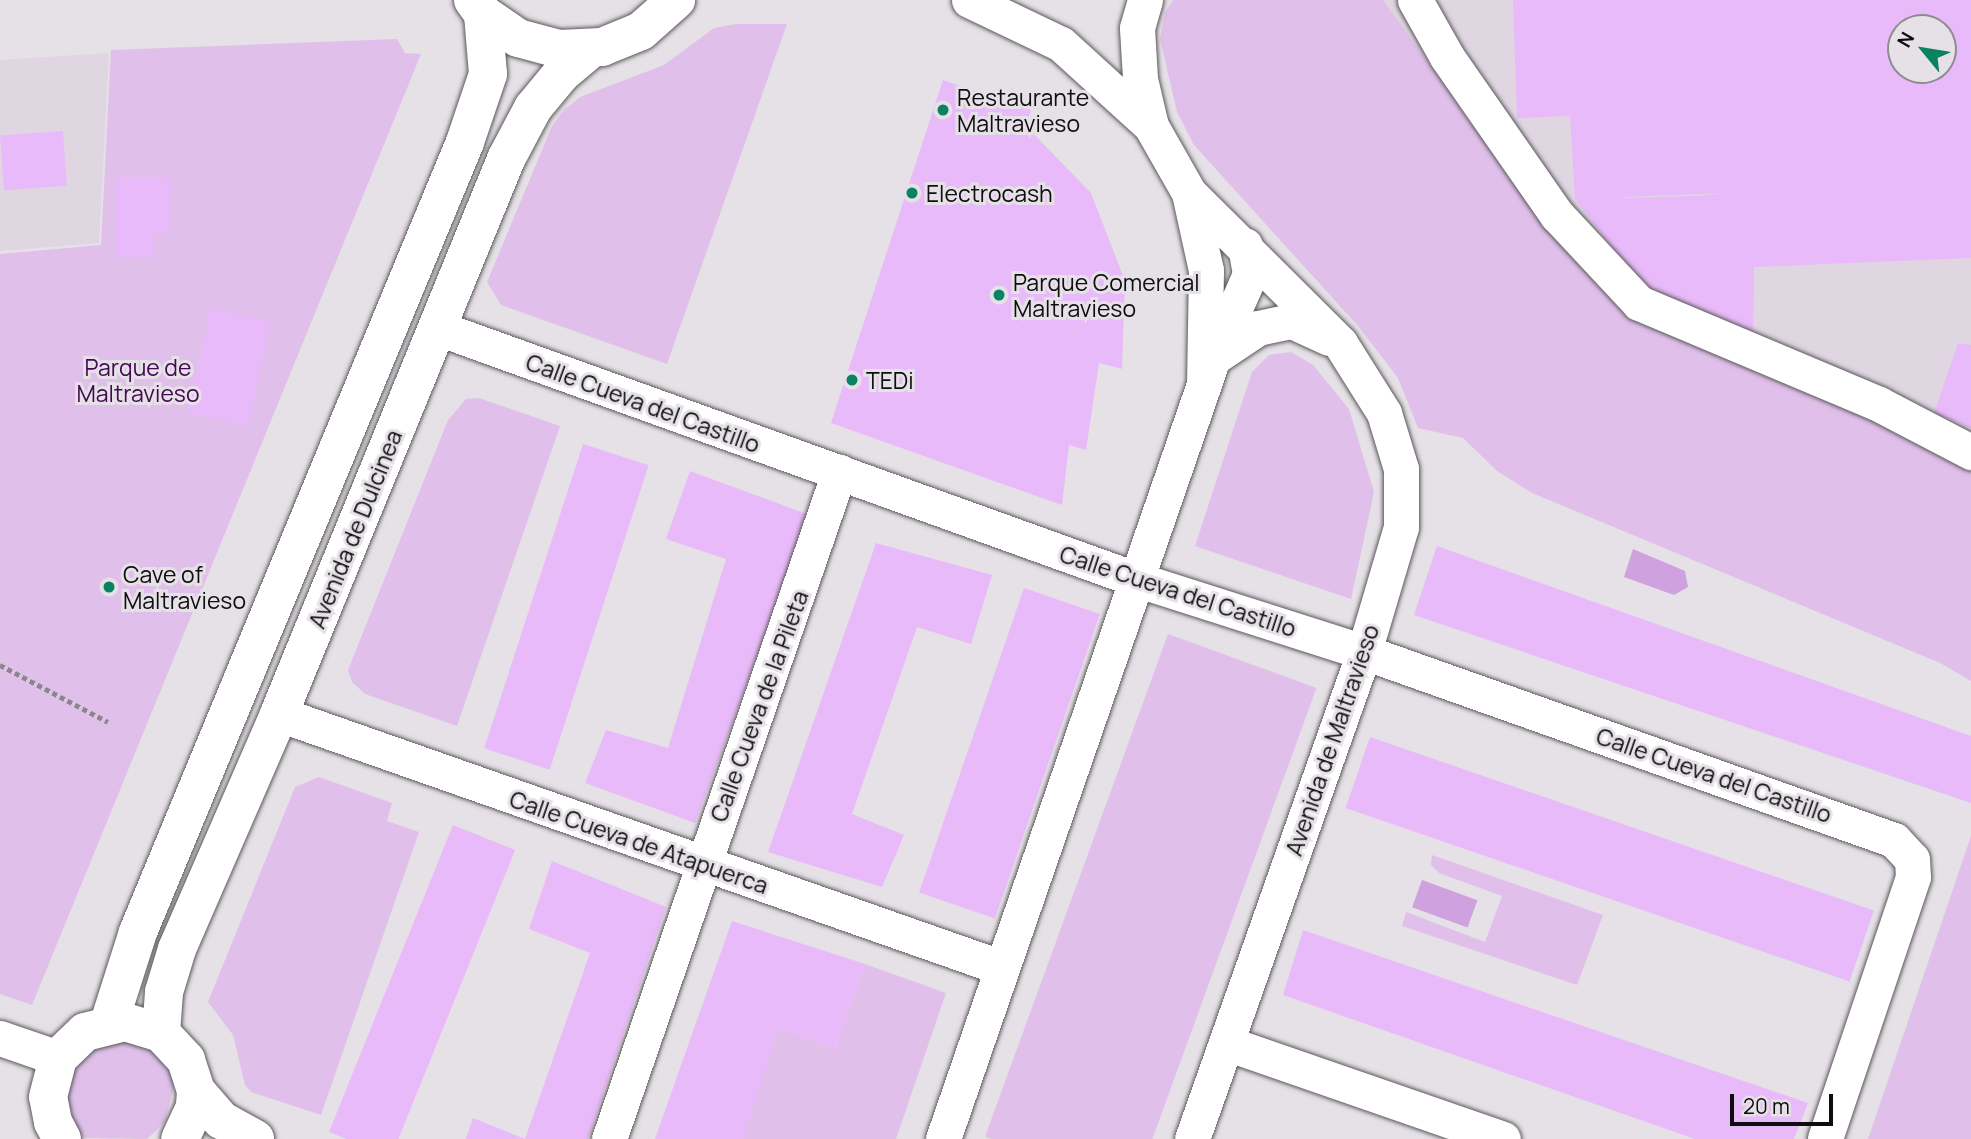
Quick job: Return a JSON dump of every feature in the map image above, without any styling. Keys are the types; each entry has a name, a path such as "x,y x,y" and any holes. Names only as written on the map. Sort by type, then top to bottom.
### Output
{"main road":[{"path":"478,7 518,38 559,49 592,48 641,32 676,0"},
{"name":"Avenida de Dulcinea","path":"109,1023 138,932 466,142 488,74 478,7"},
{"name":"Avenida de Dulcinea","path":"161,1033 164,992 177,949 279,714 506,159 533,108 561,74 592,48"},
{"path":"62,1139 53,1122 48,1097 58,1058 85,1032 109,1023 142,1024 161,1033 187,1060 196,1091 221,1120 254,1139"},
{"path":"180,1139 190,1123 196,1091"}],"street":[{"name":"Avenida de Maltravieso","path":"969,0 1061,44 1151,126"},
{"name":"Avenida de Maltravieso","path":"1145,0 1137,27 1140,79 1151,126 1189,193 1206,270 1208,370"},
{"path":"1415,0 1447,57 1557,215 1639,303 1879,404 1971,452"},
{"name":"Avenida de Maltravieso","path":"1189,193 1245,245 1340,343 1384,413 1401,469 1401,527 1364,652 1192,1139"},
{"name":"Avenida de Maltravieso","path":"943,1139 1000,967 1208,370 1250,274 1245,245"},
{"path":"1208,370 1258,328 1292,321 1340,343"},
{"name":"Calle Cueva del Castillo","path":"438,328 1135,579 1364,652 1894,840 1912,859 1913,877 1825,1139"},
{"name":"Calle Cueva de la Pileta","path":"609,1139 702,866 819,542 839,472"},
{"name":"Calle Cueva de Atapuerca","path":"279,714 702,866 1000,967"},
{"path":"0,1038 58,1058"},
{"path":"1226,1043 1503,1139"}],"path":[{"path":"0,665 108,722"}],"shaded area":[{"path":"1378,0 1971,0 1971,505 1599,327"},
{"path":"109,53 99,243 0,251 0,60"},
{"path":"1633,549 1685,571 1688,587 1674,595 1624,577"},
{"path":"1422,880 1477,900 1468,927 1412,907"}],"green space":[{"path":"1173,0 1383,0 1544,222 1971,465 1971,681 1940,663 1532,493 1497,471 1463,438 1418,428 1398,378 1358,326 1194,145 1177,112 1160,39 1165,12"},
{"path":"736,24 787,24 667,364 501,305 487,282 552,126 564,110 580,97 664,65 714,28"},
{"name":"Parque de Maltravieso","path":"397,39 405,53 421,54 32,1005 0,994 0,254 101,245 111,50"},
{"path":"1291,352 1313,365 1349,409 1374,492 1351,599 1195,546 1252,372 1269,355"},
{"path":"479,398 560,426 457,726 365,694 352,682 348,670 448,420 466,399"},
{"path":"1168,634 1316,688 1152,1139 991,1139 985,1137"},
{"path":"319,777 392,803 387,821 419,832 321,1115 251,1092 245,1085 233,1035 208,1002 295,787"},
{"path":"1971,836 1971,1139 1868,1139"},
{"path":"1432,855 1603,915 1577,985 1402,926 1406,912 1485,942 1502,896 1439,873 1431,865"},
{"path":"865,964 946,993 896,1139 740,1139 779,1028 835,1049"},
{"path":"142,1039 169,1067 174,1085 165,1122 147,1139 85,1138 72,1126 63,1074 86,1043"}],"building":[{"path":"1513,0 1971,0 1971,258 1754,267 1753,338 1644,289 1575,199 1570,116 1517,118","holes":["1725,193 1697,196 1623,198"]},
{"name":"Parque Comercial Maltravieso","path":"943,80 1031,110 1026,126 1091,193 1125,281 1122,369 1099,363 1086,450 1069,445 1062,505 831,423"},
{"path":"63,131 67,186 4,190 0,135"},
{"path":"116,177 171,178 170,233 153,233 153,257 116,257"},
{"path":"211,308 271,322 247,426 187,412"},
{"path":"1958,343 1971,345 1971,428 1934,413"},
{"path":"583,444 649,465 550,770 484,748"},
{"path":"690,471 809,515 695,823 585,783 606,730 668,748 726,559 666,539"},
{"path":"876,543 992,575 971,644 917,627 852,814 904,835 882,887 768,852"},
{"path":"1437,546 1971,736 1971,803 1414,615"},
{"path":"1024,588 1100,614 995,919 919,892"},
{"path":"1370,737 1874,911 1850,981 1346,808"},
{"path":"453,825 515,850 398,1139 347,1139 329,1132"},
{"path":"552,861 666,907 588,1139 525,1139 590,953 529,929"},
{"path":"732,921 865,964 835,1049 779,1028 743,1139 655,1139"},
{"path":"1303,930 1808,1103 1794,1139 1695,1139 1283,995"},
{"path":"473,1118 525,1139 466,1139"}],"place":[{"name":"Restaurante Maltravieso","path":"943,110"},
{"name":"Electrocash","path":"912,193"},
{"name":"Parque Comercial Maltravieso","path":"999,295"},
{"name":"TEDi","path":"852,380"},
{"name":"Cave of Maltravieso","path":"109,587"}]}
